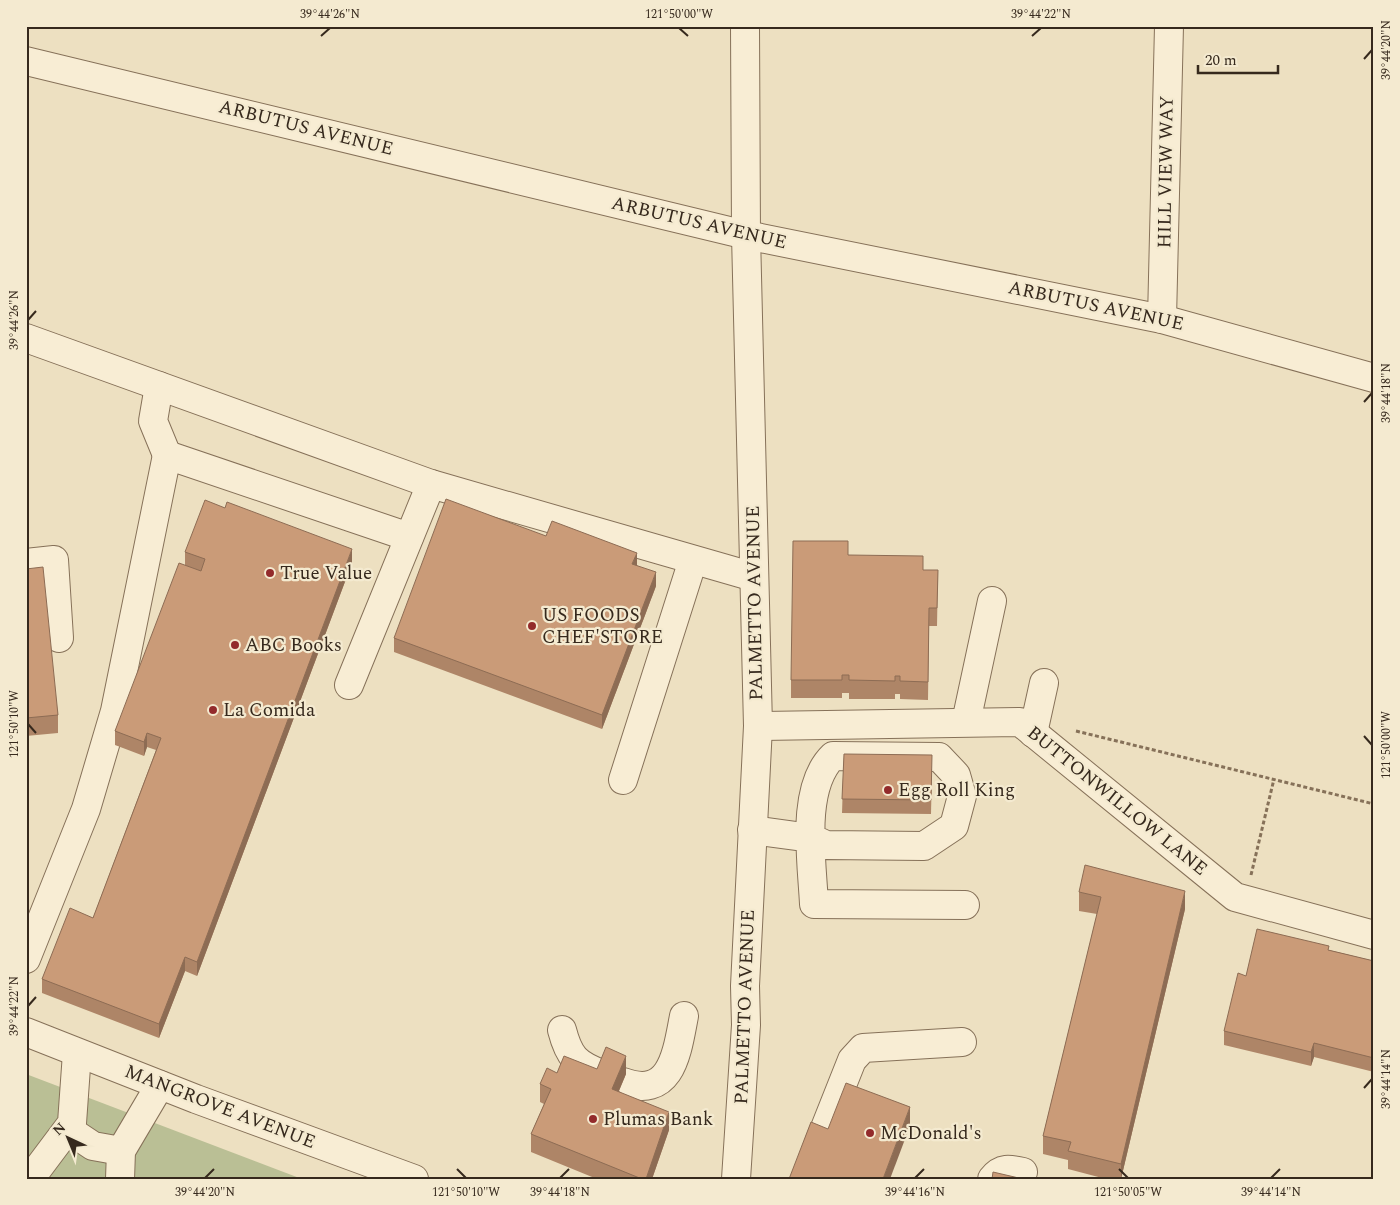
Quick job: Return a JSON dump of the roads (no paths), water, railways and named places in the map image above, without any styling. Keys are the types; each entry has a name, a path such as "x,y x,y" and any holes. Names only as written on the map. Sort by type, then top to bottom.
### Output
{"street":[{"name":"PALMETTO AVENUE","path":"733,1174 746,1025 745,986 758,726 746,235 745,26"},
{"name":"HILL VIEW WAY","path":"1162,319 1169,26"},
{"name":"ARBUTUS AVENUE","path":"26,61 746,235 1162,319 1374,378"},
{"path":"26,338 431,484 754,577"},
{"path":"26,959 86,809 116,711 167,455 153,421 159,386"},
{"path":"167,455 409,538"},
{"path":"349,685 431,484"},
{"path":"26,563 54,560 59,638"},
{"path":"623,780 693,560"},
{"path":"966,722 992,601"},
{"path":"1033,733 1044,683"},
{"name":"BUTTONWILLOW LANE","path":"758,726 1020,722 1235,897 1374,936"},
{"path":"752,830 811,838 826,845 924,846 954,826 962,796 956,775 939,757 833,756 823,766 817,779 811,838 814,904 965,904"},
{"path":"562,1030 568,1052 583,1067 612,1078 647,1087 661,1080 676,1060 684,1016"},
{"name":"MANGROVE AVENUE","path":"26,1032 160,1085 414,1179"},
{"path":"819,1144 852,1060 863,1048 962,1042"},
{"path":"28,1179 69,1130 74,1111 78,1053"},
{"path":"120,1179 121,1151 160,1085"},
{"path":"69,1130 94,1146 121,1151"},
{"path":"992,1179 997,1173 1008,1168 1023,1172"}],"place":[{"name":"True Value","path":"270,573"},
{"name":"US FOODS CHEF'STORE","path":"532,626"},
{"name":"ABC Books","path":"235,645"},
{"name":"La Comida","path":"213,710"},
{"name":"Egg Roll King","path":"888,790"},
{"name":"Plumas Bank","path":"593,1119"},
{"name":"McDonald's","path":"870,1133"}]}
